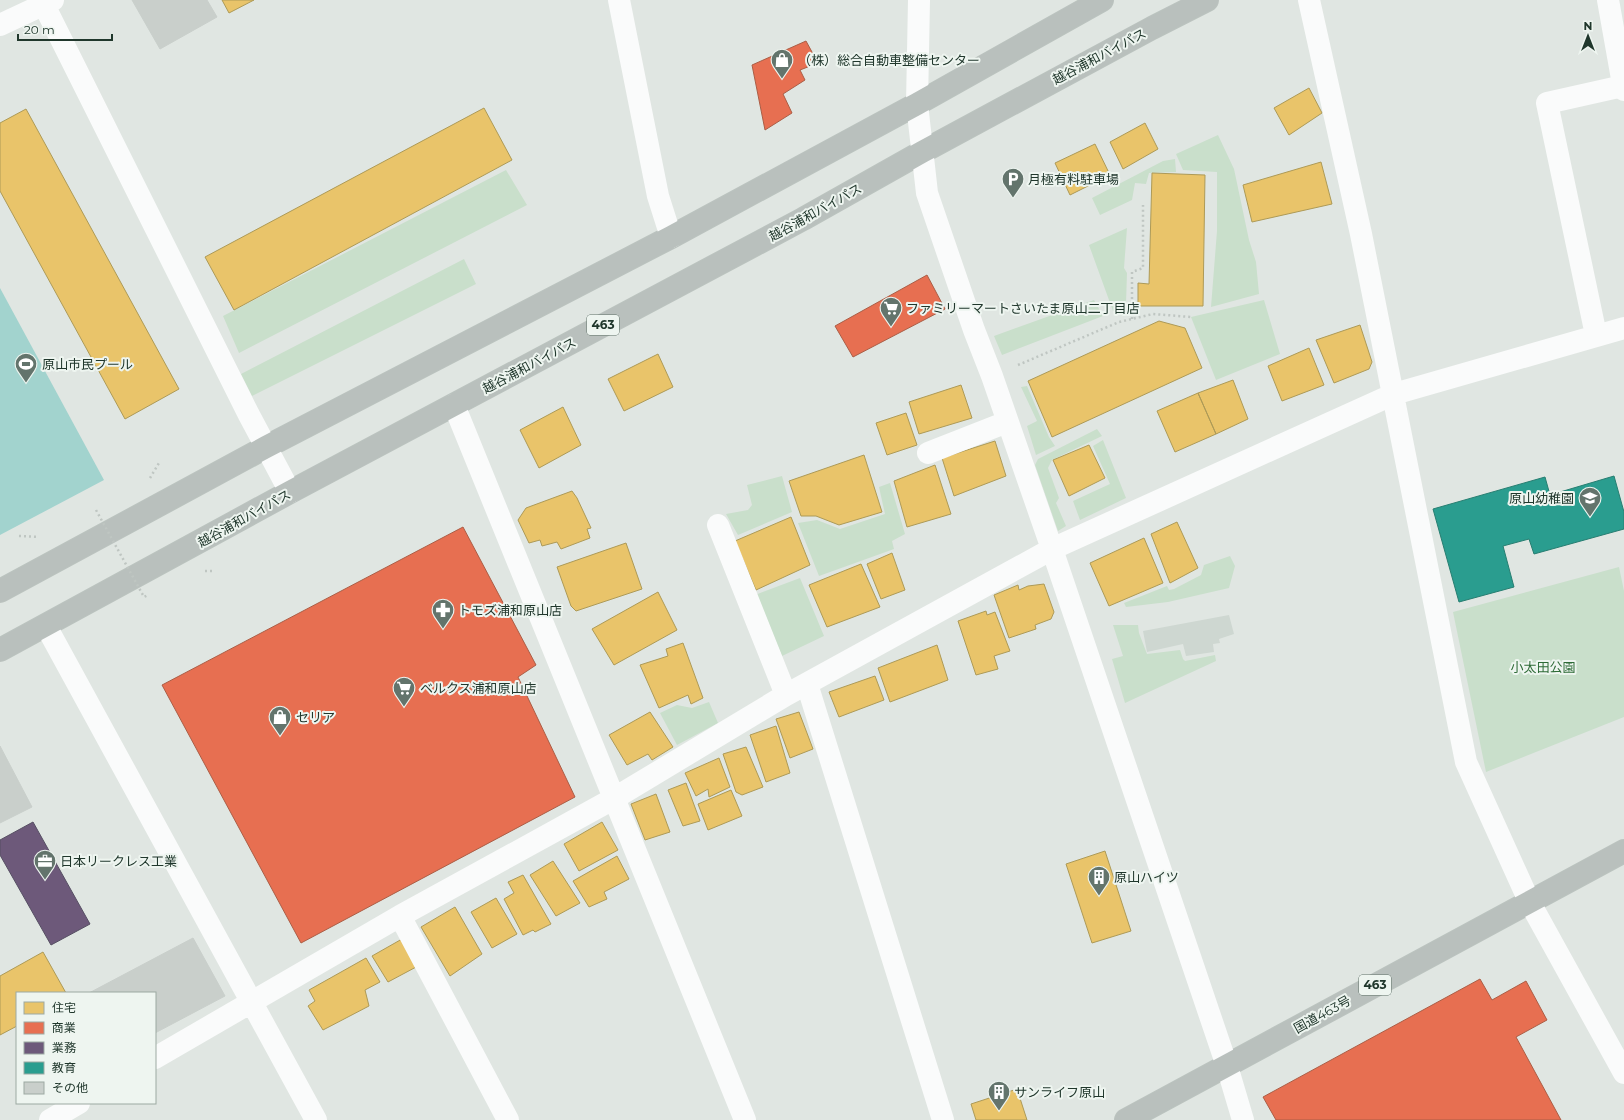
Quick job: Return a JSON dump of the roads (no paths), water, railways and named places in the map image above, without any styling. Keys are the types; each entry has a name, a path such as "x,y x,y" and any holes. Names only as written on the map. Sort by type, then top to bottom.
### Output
{"highway":[{"path":"0,591 266,447 671,237 918,104 1102,0"},
{"name":"越谷浦和バイパス","path":"0,650 290,492 803,219 922,152 1207,0"},
{"name":"国道463号","path":"1126,1120 1624,851"}],"street":[{"path":"619,0 658,196 671,237"},
{"path":"919,0 918,104 927,193 1052,549 1227,1066 1243,1120"},
{"path":"1308,0 1361,234 1466,762 1529,901 1624,1073"},
{"path":"1596,336 1547,102 1624,88 1608,0"},
{"path":"0,25 49,2 266,447 290,492"},
{"path":"156,1057 400,916 613,799 786,695 1052,549 1394,394 1624,328"},
{"path":"454,405 613,799 745,1120"},
{"path":"928,454 1007,422"},
{"path":"718,525 786,695"},
{"path":"46,626 316,1120"},
{"path":"807,684 943,1120"},
{"path":"400,916 508,1120"},
{"path":"50,1120 77,1104"}],"water":[{"name":"原山市民プール","path":"0,288 104,480 0,535"}],"place":[{"name":"（株）総合自動車整備センター","path":"782,80"},
{"name":"月極有料駐車場","path":"1013,198"},
{"name":"ファミリーマートさいたま原山二丁目店","path":"891,328"},
{"name":"原山市民プール","path":"26,384"},
{"name":"原山幼稚園","path":"1590,518"},
{"name":"トモズ浦和原山店","path":"443,630"},
{"name":"ベルクス浦和原山店","path":"404,708"},
{"name":"セリア","path":"280,736"},
{"name":"日本リークレス工業","path":"45,880"},
{"name":"原山ハイツ","path":"1099,896"},
{"name":"サンライフ原山","path":"999,1112"}],"park label":[{"name":"小太田公園","path":"1543,667"}]}
